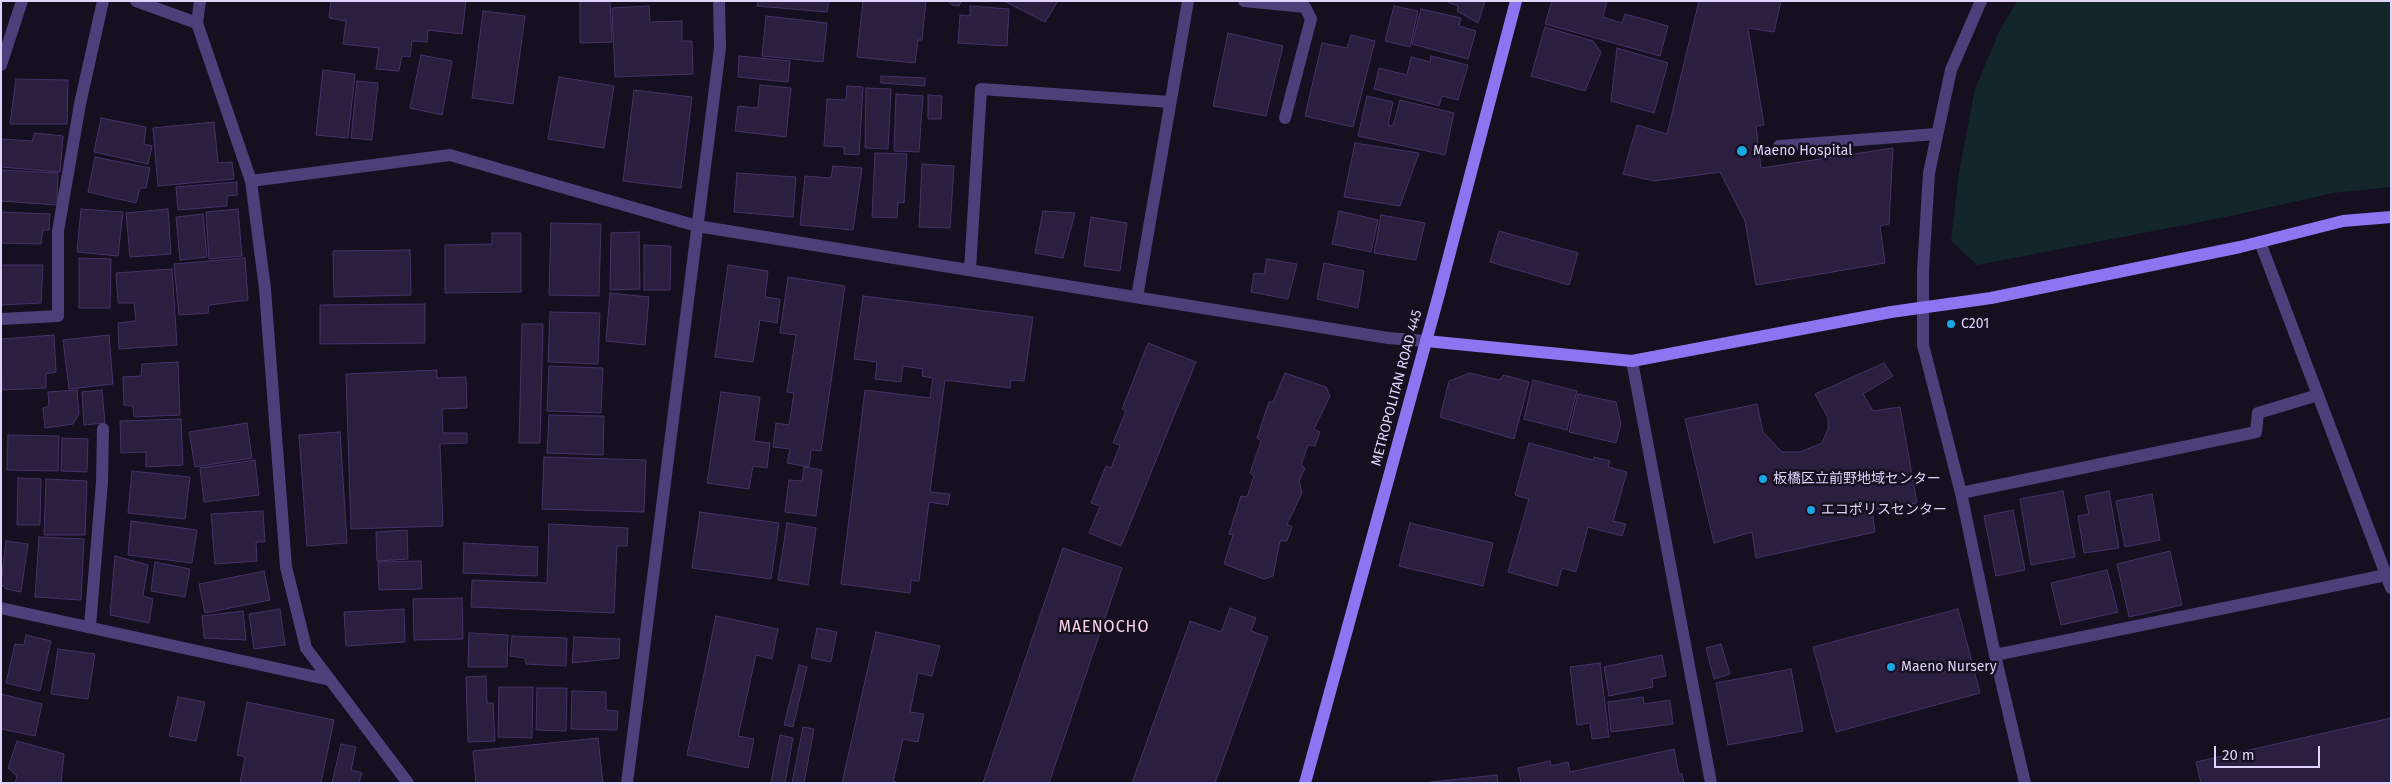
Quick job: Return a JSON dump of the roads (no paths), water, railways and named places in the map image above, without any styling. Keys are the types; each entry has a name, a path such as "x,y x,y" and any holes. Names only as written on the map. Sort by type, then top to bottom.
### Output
{"street":[{"path":"1,65 5,43 22,1"},
{"path":"1,319 58,316 58,232 80,104 103,1"},
{"path":"136,1 197,23"},
{"path":"200,1 197,23 251,181 265,289 286,567 306,648 408,783"},
{"path":"627,783 720,48 720,1"},
{"path":"1137,297 1188,1"},
{"path":"1244,1 1305,7 1311,19 1285,118"},
{"name":"METROPOLITAN ROAD 445","path":"1305,783 1426,341 1516,1"},
{"path":"1981,1 1951,70 1936,134 1925,212 1923,345 1961,493 1994,655 2025,783"},
{"path":"970,270 981,89 1170,102"},
{"path":"1779,146 1936,134"},
{"path":"251,181 450,155 697,226 1388,338 1632,362 1923,307 1991,298 2260,242 2343,221 2391,217"},
{"path":"2260,242 2391,588"},
{"path":"1632,362 1712,783"},
{"path":"1961,493 2256,432 2258,413 2318,395"},
{"path":"90,626 102,482 103,430"},
{"path":"1994,655 2386,575"},
{"path":"1,608 330,680"}],"place":[{"name":"Maeno Hospital","path":"1742,151"},
{"name":"C201","path":"1951,324"},
{"name":"板橋区立前野地域センター","path":"1763,479"},
{"name":"エコポリスセンター","path":"1811,510"},
{"name":"Maeno Nursery","path":"1891,667"}],"district":[{"name":"MAENOCHO","path":"1104,628"}]}
